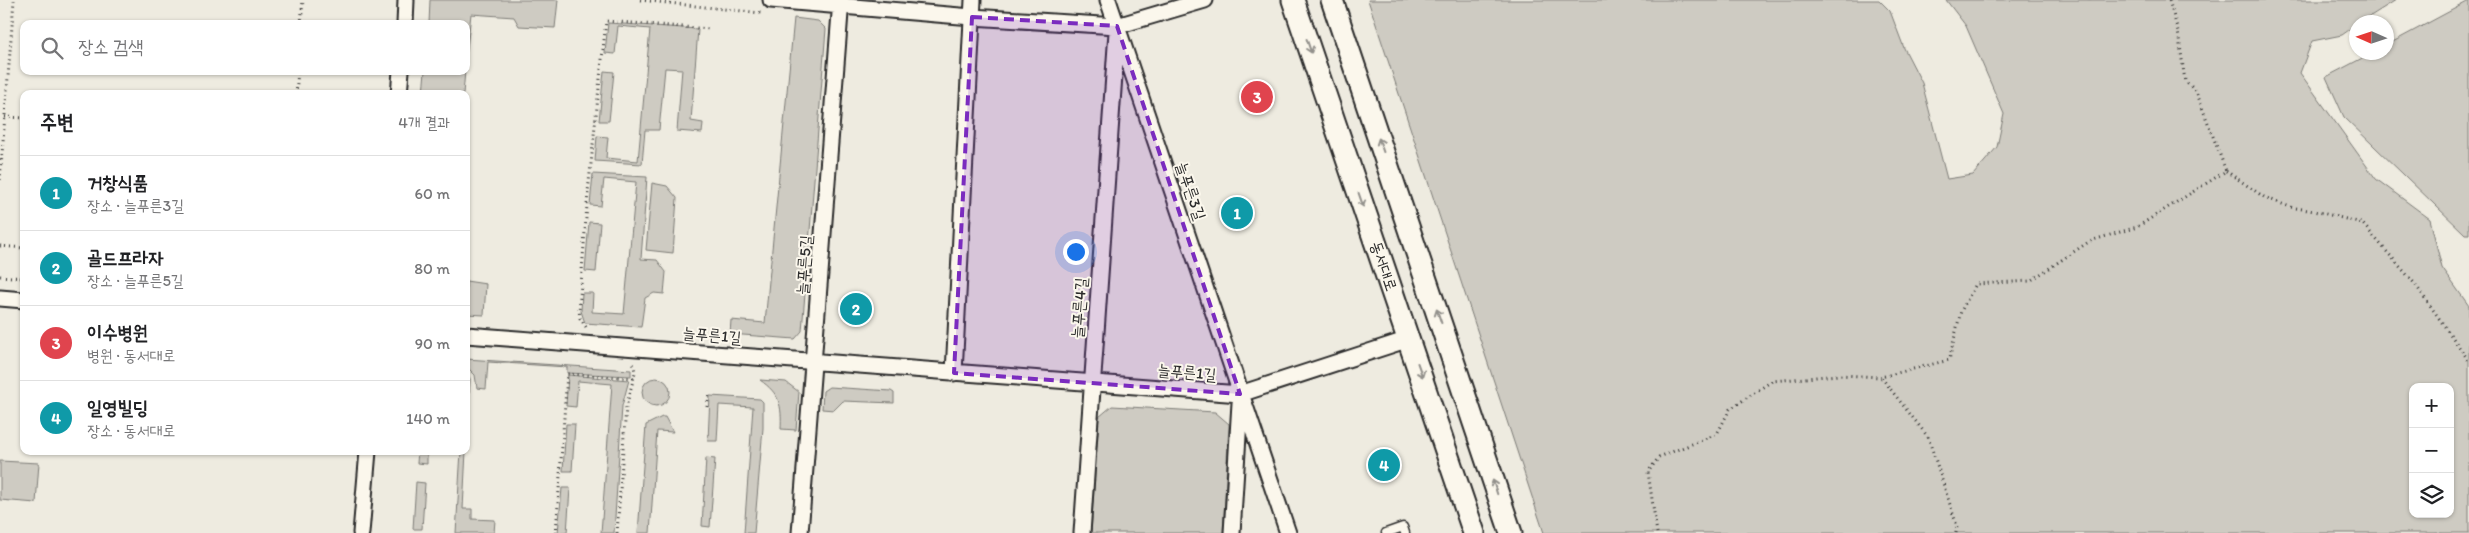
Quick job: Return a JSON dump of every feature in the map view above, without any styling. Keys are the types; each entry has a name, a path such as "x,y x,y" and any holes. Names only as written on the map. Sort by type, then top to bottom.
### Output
{"main road":[{"name":"동서대로","path":"1293,0 1474,533"},
{"path":"1332,0 1511,533"}],"street":[{"path":"405,20 406,0"},
{"path":"954,373 973,0"},
{"name":"늘푸른3길","path":"1108,0 1288,533"},
{"path":"768,6 841,3 972,17 1117,26 1205,0"},
{"name":"늘푸른5길","path":"800,533 841,3"},
{"name":"늘푸른4길","path":"1082,533 1117,26"},
{"path":"399,90 401,75"},
{"path":"0,298 20,300"},
{"name":"늘푸른1길","path":"470,335 1240,394 1409,339"},
{"name":"늘푸른3길","path":"1232,533 1240,394"},
{"path":"361,533 368,455"}],"lane":[{"path":"1386,533 1404,530"}],"path":[{"path":"0,180 14,0"},
{"path":"301,20 302,0"},
{"path":"640,0 768,6"},
{"path":"2169,0 2178,31 2184,81 2196,91 2226,171 2264,197 2290,207 2362,223 2415,284 2469,361"},
{"path":"590,328 585,327 582,323 579,310 588,192 606,20 710,29"},
{"path":"296,90 298,75"},
{"path":"5,117 20,118"},
{"path":"1657,533 1648,472 1659,457 1717,434 1730,409 1772,381 1838,375 1881,377 1949,360 1960,311 1976,284 2030,281 2090,241 2136,226 2226,171"},
{"path":"0,246 20,248"},
{"path":"0,276 20,278"},
{"path":"556,533 567,374 634,378 626,407 617,533"},
{"path":"1881,377 1928,437 1957,526 1956,533"},
{"path":"707,407 709,393"}],"highlighted area":[{"path":"972,17 1117,26 1240,394 954,373"}],"shaded area":[{"path":"430,0 558,0 555,28 519,26 514,17 471,14 470,23 470,20 429,20"},
{"path":"1368,0 1879,0 1890,11 1904,48 1922,83 1947,179 1973,175 1997,147 2004,114 1966,26 1946,0 2396,0 2372,15 2349,15 2349,30 2342,35 2312,41 2300,73 2376,179 2430,219 2442,268 2469,306 2469,533 1544,533"},
{"path":"2469,1 2469,234 2465,234 2344,117 2326,77 2359,60 2394,60 2394,41"},
{"path":"794,18 818,21 826,29 802,331 795,339 730,334 731,320 765,323"},
{"path":"608,23 698,29 691,121 703,123 702,133 677,131 682,69 665,68 659,130 645,130 642,164 595,161 597,136 608,137 606,158 638,161 650,29 618,26 615,54 605,53"},
{"path":"604,71 614,72 609,121 599,121"},
{"path":"425,75 465,75 463,90 423,90"},
{"path":"593,174 647,177 641,259 657,260 666,272 664,294 654,293 645,298 641,327 585,323 581,311 582,293 593,293 592,312 624,314 636,182 604,179 601,206 590,205"},
{"path":"652,183 667,186 677,198 673,253 646,250"},
{"path":"589,222 600,223 596,272 585,271"},
{"path":"470,282 486,284 484,315 470,314"},
{"path":"470,359 631,370 631,376 567,373 567,367 488,362 486,389 477,388 475,375 470,370"},
{"path":"568,375 629,380 622,406 614,533 601,533 612,384 578,381 576,407 566,406"},
{"path":"656,378 666,382 670,392 666,402 656,406 646,402 642,392 646,382"},
{"path":"760,380 786,382 799,392 796,430 781,429 781,413 776,395"},
{"path":"829,387 891,391 894,393 894,403 843,401 834,410 822,409 823,391"},
{"path":"710,396 760,399 763,402 763,428 754,533 744,533 753,407 719,405 717,441 708,441"},
{"path":"1112,406 1215,412 1229,424 1223,533 1091,533 1099,417"},
{"path":"665,417 673,432 657,431 650,533 638,533 646,425"},
{"path":"566,424 575,424 572,471 563,471"},
{"path":"418,455 427,455 427,464 417,463"},
{"path":"461,455 466,455 463,509 472,509 472,519 495,520 494,533 456,533"},
{"path":"706,458 715,459 710,527 702,526"},
{"path":"0,461 39,463 36,503 0,500"},
{"path":"416,482 425,483 422,529 413,529"},
{"path":"562,488 570,488 567,533 558,533"}],"place":[{"name":"이수병원","path":"1257,97"},
{"name":"거창식품","path":"1237,213"},
{"name":"골드프라자","path":"856,309"},
{"name":"일영빌딩","path":"1384,465"}]}
